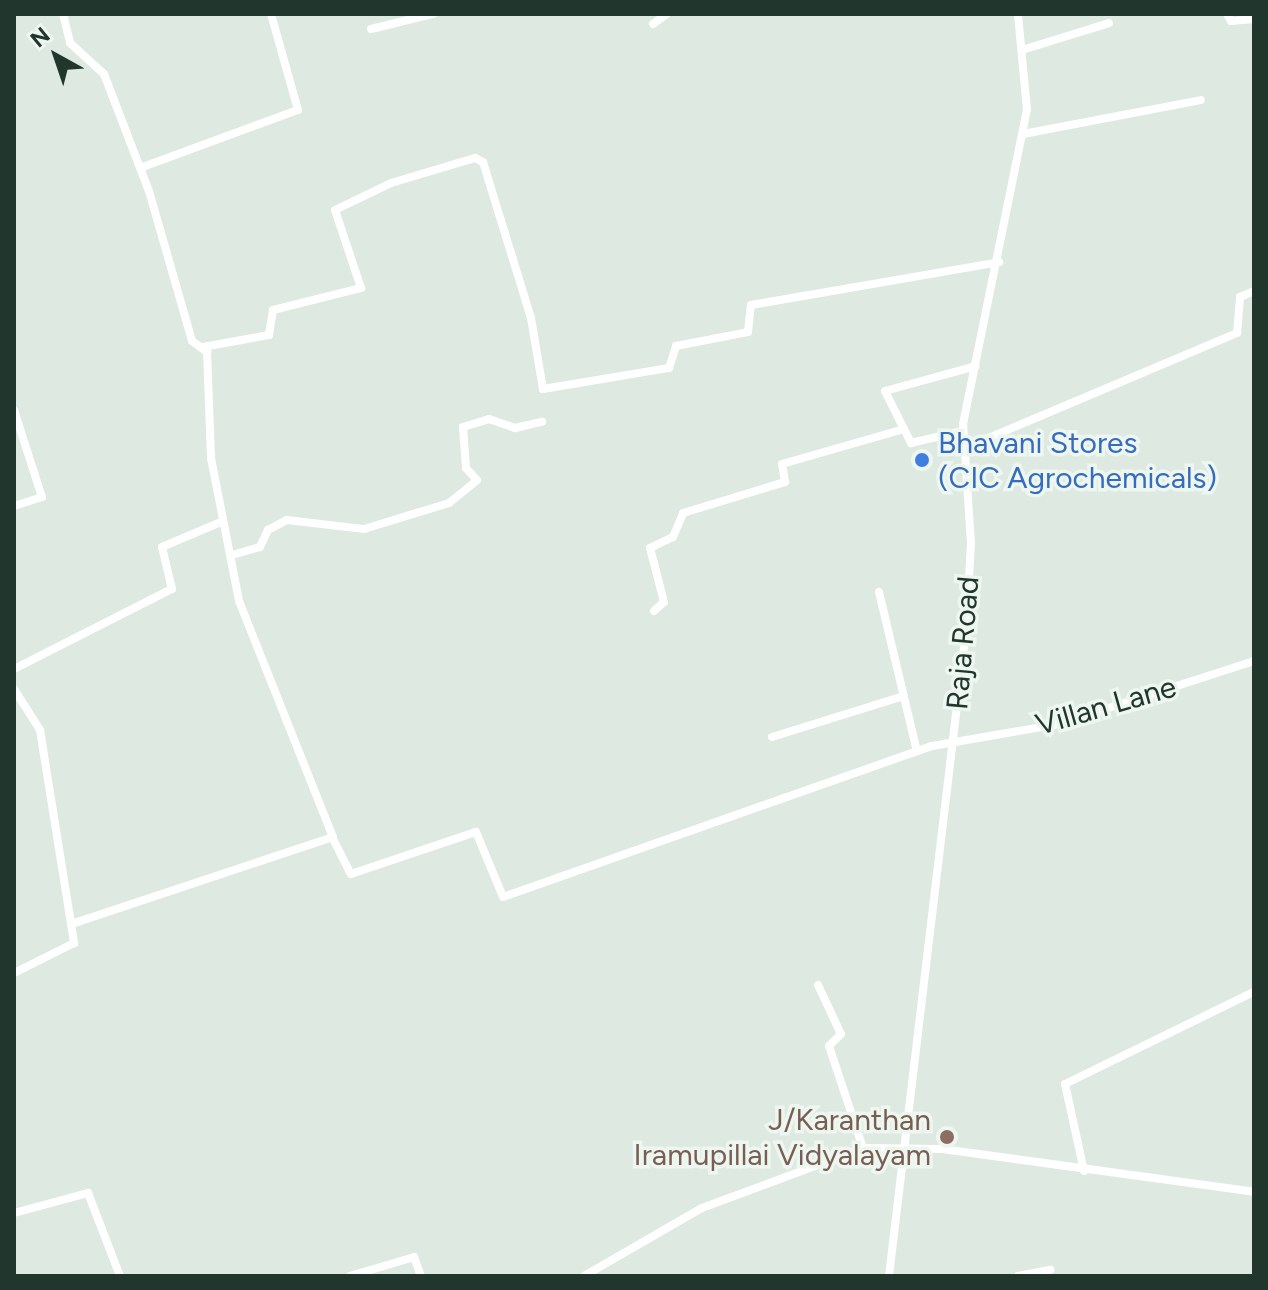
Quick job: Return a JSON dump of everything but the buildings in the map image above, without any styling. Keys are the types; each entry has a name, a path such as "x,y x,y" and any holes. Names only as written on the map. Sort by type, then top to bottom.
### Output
{"street":[{"path":"63,14 70,43 104,74 140,168 192,341 203,347 269,335 273,310 361,288 335,210 391,183 475,158 483,162 531,318 543,389 669,368 676,346 748,332 751,305 999,262"},
{"path":"140,168 298,110 271,14"},
{"path":"371,29 433,14"},
{"path":"653,24 667,14"},
{"name":"Raja Road","path":"889,1276 902,1148 955,741 971,543 960,450 962,431 1023,134 1022,50 1018,14"},
{"path":"1227,14 1231,21 1254,19"},
{"path":"1022,50 1109,23"},
{"path":"1023,134 1201,100"},
{"path":"960,450 1237,333 1240,297 1254,291"},
{"path":"71,924 333,839 255,652 221,522 203,347"},
{"path":"962,431 911,443 885,391 976,366"},
{"path":"14,410 42,497 14,506"},
{"path":"232,555 256,549 287,520 364,529 449,503 477,480 466,468 463,427 489,419 515,428 542,422"},
{"path":"654,611 664,602 650,548 673,537 683,513 785,482 782,464 904,429"},
{"path":"14,669 172,589 162,547 221,522"},
{"path":"879,592 917,751"},
{"name":"Villan Lane","path":"333,839 351,874 476,832 503,897 917,751 955,741 1059,724 1254,661"},
{"path":"14,689 40,730 74,943 14,973"},
{"path":"772,737 904,696"},
{"path":"818,985 841,1034 829,1046 863,1148"},
{"path":"1084,1171 1062,1095 1068,1080 1254,992"},
{"path":"584,1276 702,1208 863,1148 902,1148 1254,1192"},
{"path":"14,1213 88,1193 120,1276"},
{"path":"350,1276 414,1257 421,1276"},
{"path":"1018,1276 1050,1270"}],"place":[{"name":"Bhavani Stores (CIC Agrochemicals)","path":"922,460"},
{"name":"J/Karanthan Iramupillai Vidyalayam","path":"947,1137"}]}
